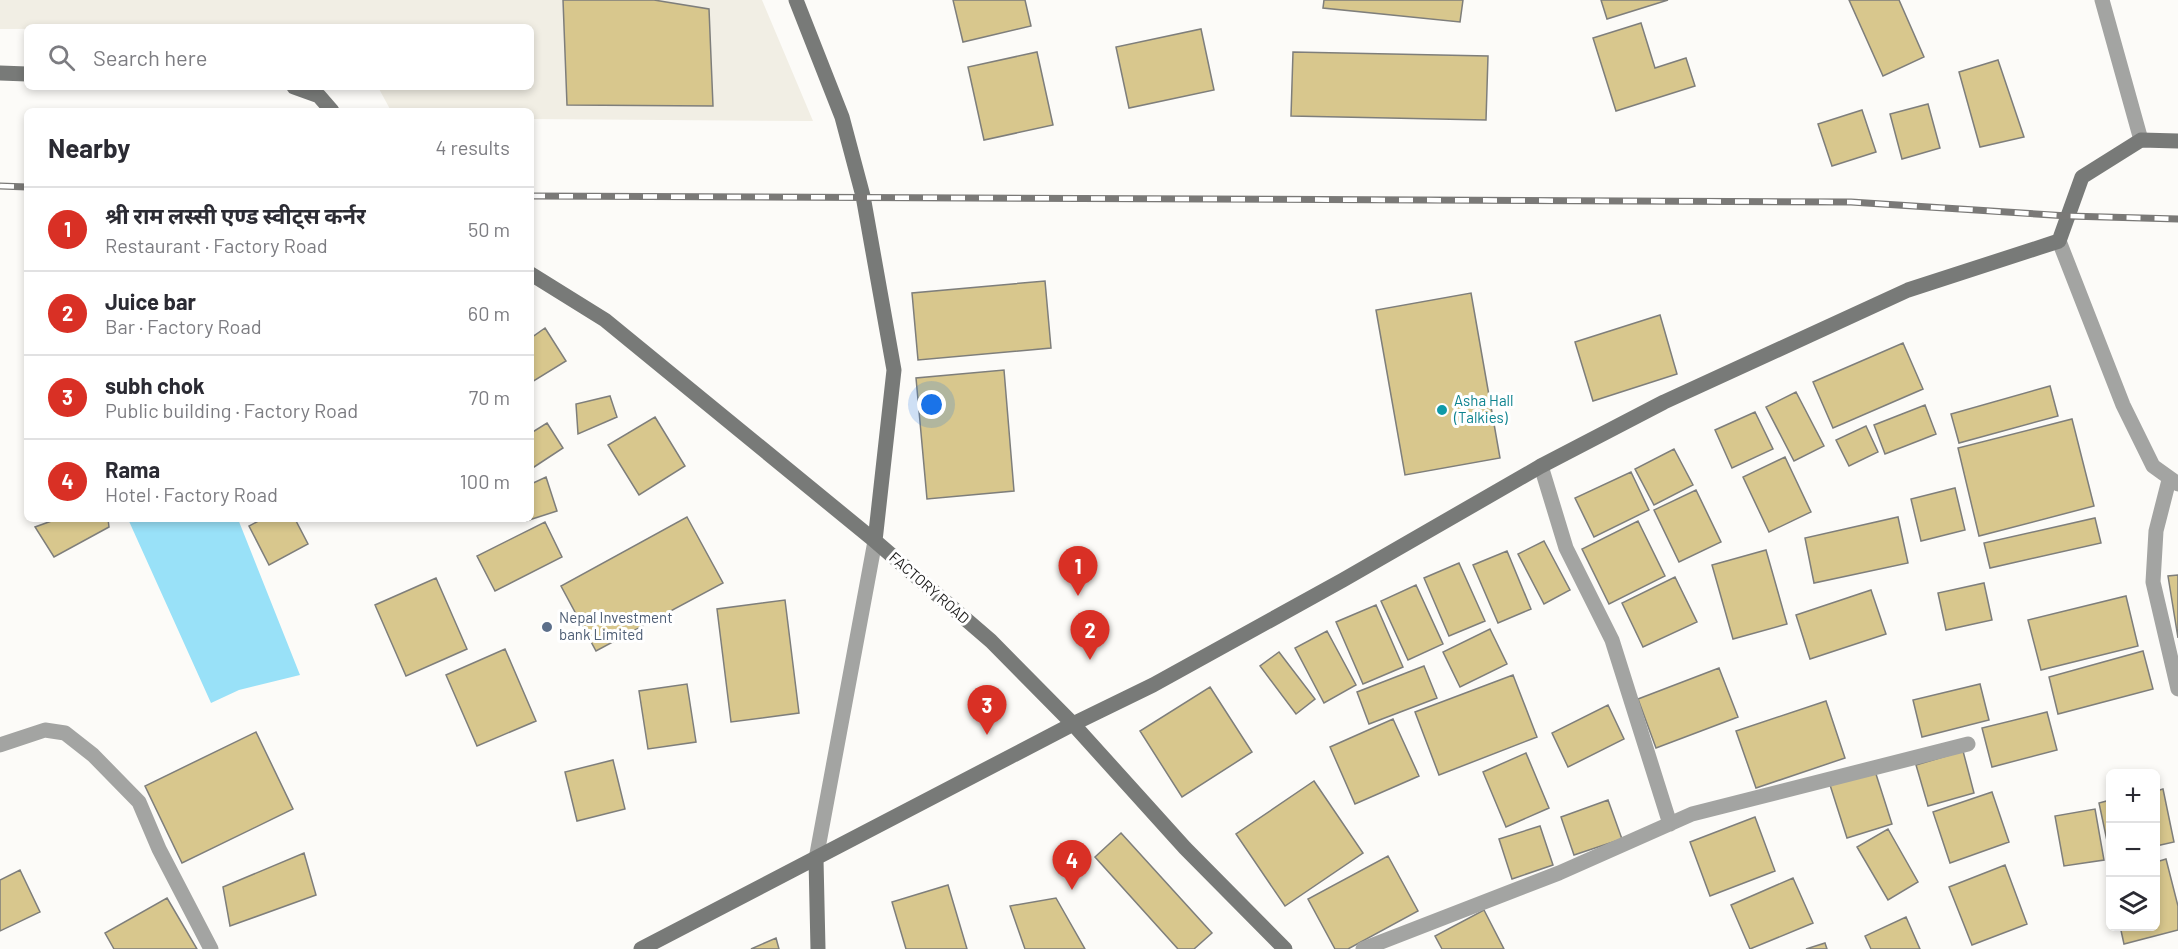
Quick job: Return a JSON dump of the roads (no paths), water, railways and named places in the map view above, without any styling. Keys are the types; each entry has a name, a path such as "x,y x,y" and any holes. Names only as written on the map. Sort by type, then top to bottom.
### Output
{"street":[{"path":"796,0 842,117 863,196 894,370 875,541 816,859 818,949"},
{"path":"2102,0 2142,140"},
{"path":"0,73 24,74"},
{"path":"302,90 319,96 329,108"},
{"path":"2178,141 2142,140 2082,177 2059,241 2123,405 2153,466 2173,482 2156,531 2153,582 2178,688"},
{"path":"641,949 1073,724 1153,685 1541,466 1664,402 1908,290 2059,241"},
{"name":"FACTORY ROAD","path":"534,276 605,320 875,541 991,641 1073,724 1185,848 1285,949"},
{"path":"1541,466 1566,548 1612,640 1670,824"},
{"path":"0,745 45,730 65,733 93,754 139,802 159,849 211,949"},
{"path":"1363,949 1559,873 1692,814 1968,744"}],"water":[{"path":"129,522 239,522 300,675 239,690 211,703"}],"railway":[{"path":"0,186 24,187"},
{"path":"534,196 1851,202 2068,216 2178,219"}],"place":[{"name":"Asha Hall (Talkies)","path":"1442,410"},
{"name":"श्री राम लस्सी एण्ड स्वीट्स कर्नर","path":"1078,596"},
{"name":"Nepal Investment bank Limited","path":"547,627"},
{"name":"Juice bar","path":"1090,660"},
{"name":"subh chok","path":"987,735"},
{"name":"Rama","path":"1072,890"}]}
